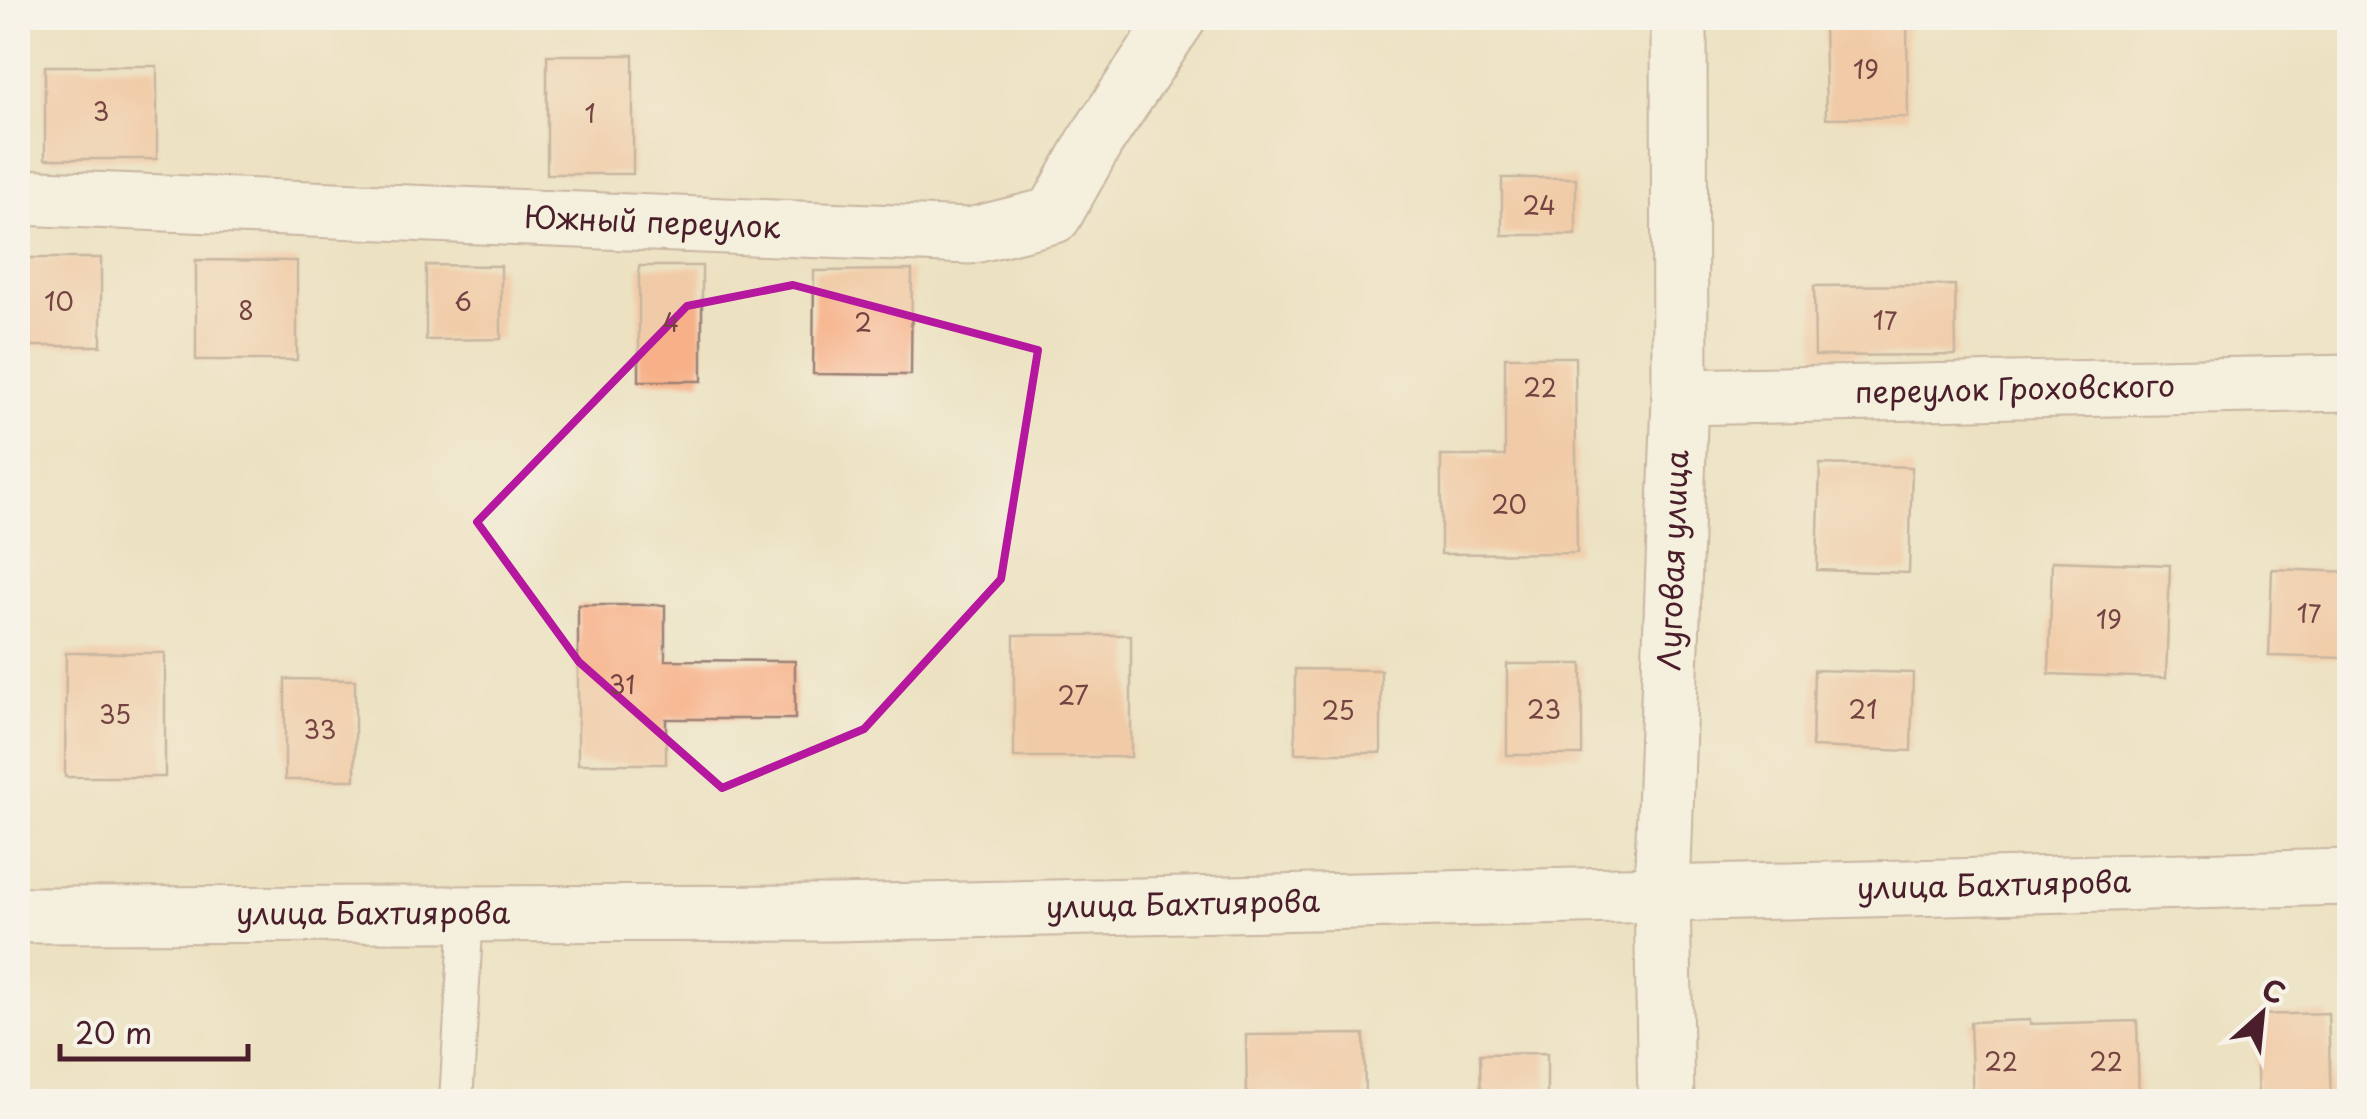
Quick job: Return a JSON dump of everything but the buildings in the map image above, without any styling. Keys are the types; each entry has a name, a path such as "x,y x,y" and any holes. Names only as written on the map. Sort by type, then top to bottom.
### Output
{"main road":[{"name":"Южный переулок","path":"18,198 970,236 1054,215 1096,140 1178,18"},
{"name":"Луговая улица","path":"1666,1102 1662,894 1680,398 1679,18"},
{"name":"переулок Гроховского","path":"1680,398 2350,383"},
{"name":"улица Бахтиярова","path":"18,915 834,913 2350,877"}],"lane":[{"path":"456,1102 466,914"}],"highlighted area":[{"path":"793,285 1038,350 1001,579 864,729 722,788 579,662 477,522 687,306"}]}
